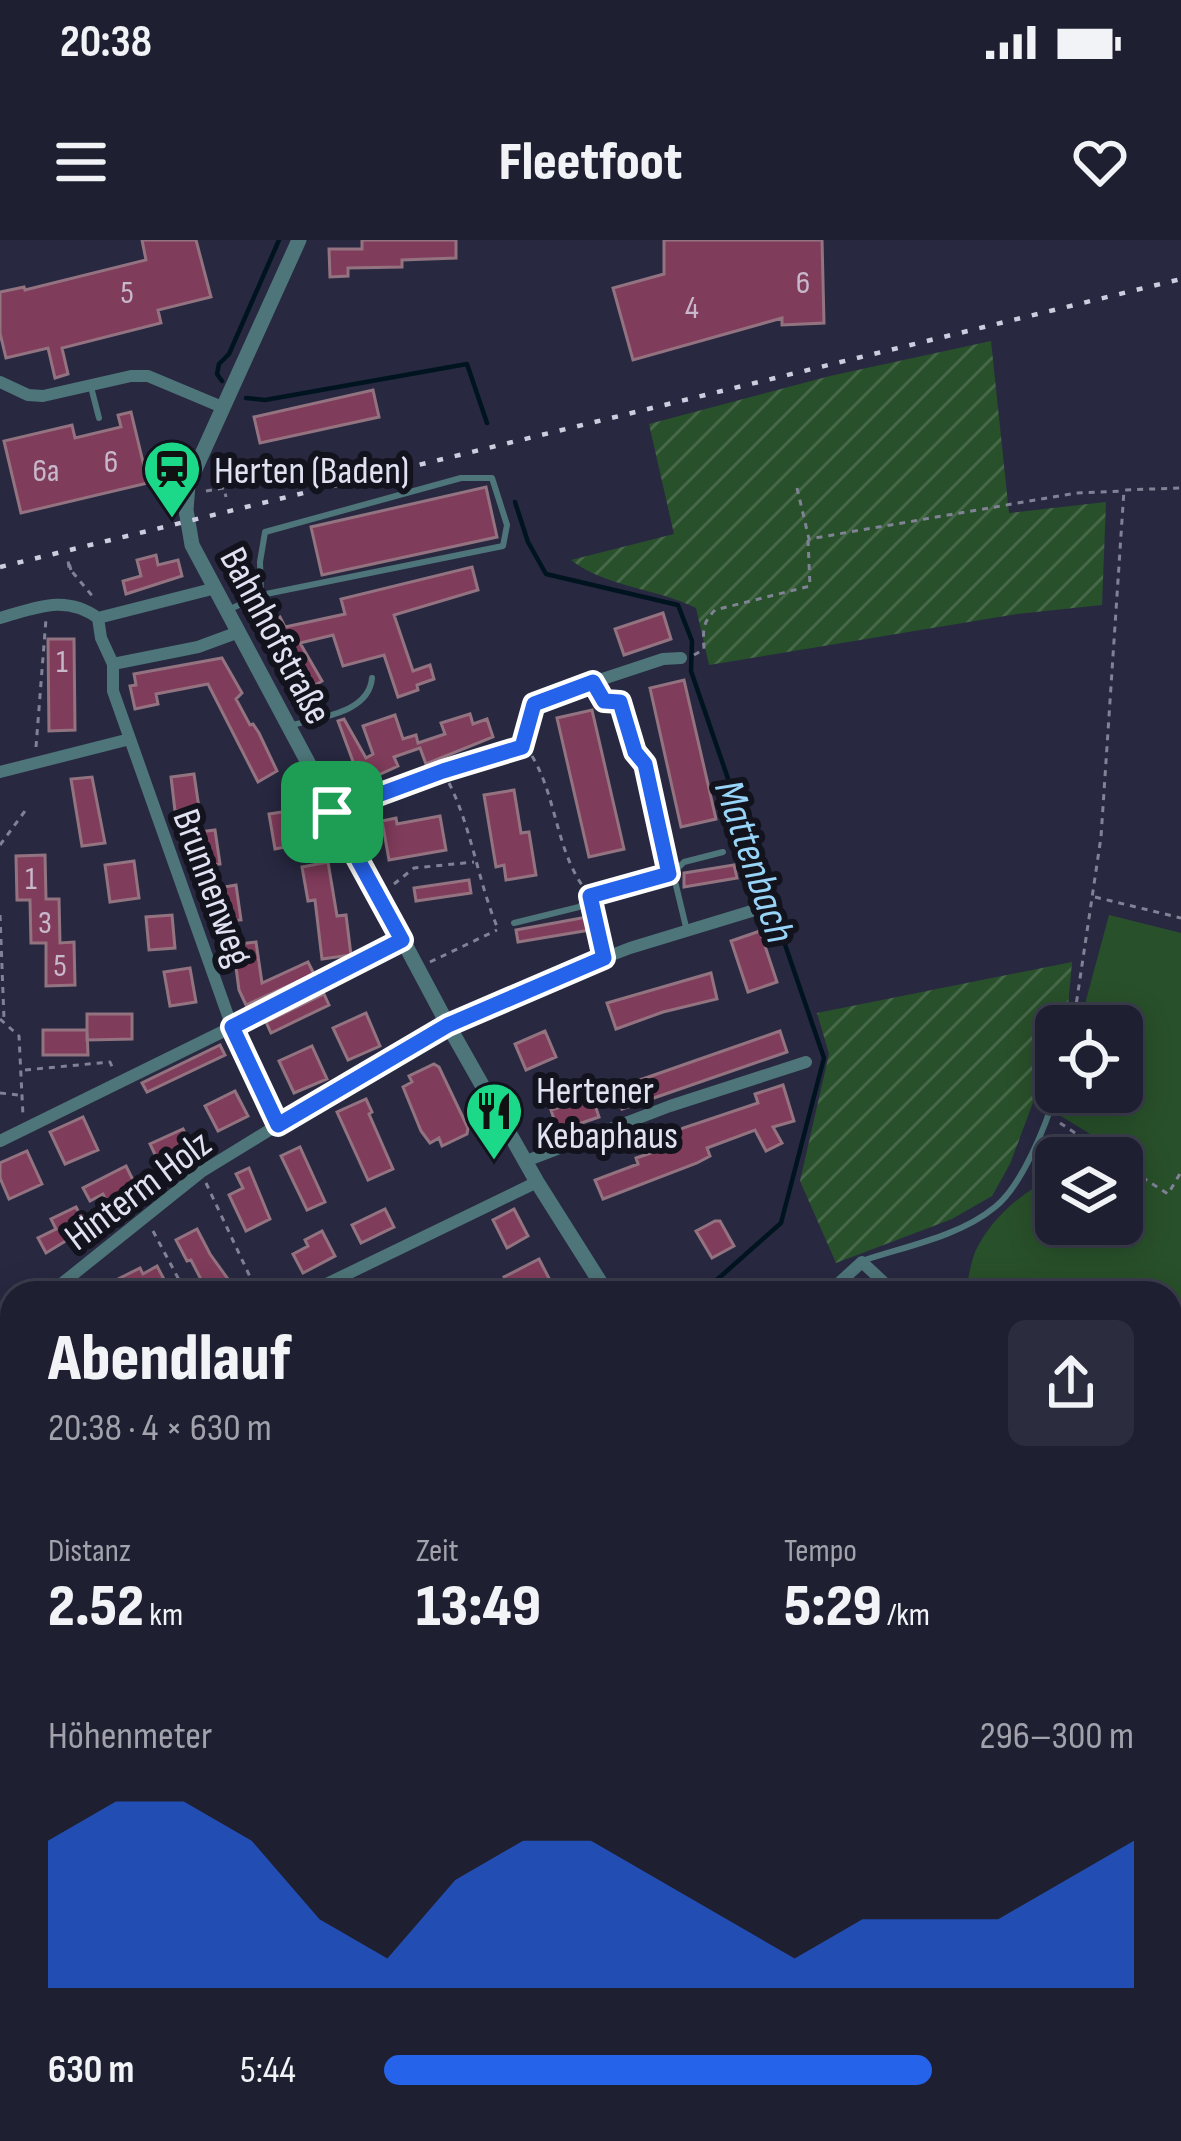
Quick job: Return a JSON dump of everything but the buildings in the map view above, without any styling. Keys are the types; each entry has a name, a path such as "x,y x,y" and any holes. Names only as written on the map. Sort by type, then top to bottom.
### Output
{"street":[{"name":"Bahnhofstraße","path":"298,240 188,484 186,510 192,545 448,1025 599,1281"},
{"path":"2,388 43,396 148,376 221,407"},
{"path":"0,618 47,605 74,604 103,617 212,589"},
{"name":"Brunnenweg","path":"103,617 101,638 113,664 113,691 232,1027 278,1125"},
{"path":"113,664 198,647 236,633"},
{"path":"332,812 522,747 534,704 663,659 681,658"},
{"path":"0,772 130,739"},
{"name":"Hinterm Holz","path":"65,1281 201,1172 448,1025 604,958 755,910"},
{"path":"0,1141 232,1027"},
{"path":"526,1161 670,1106 806,1062"},
{"path":"333,1281 537,1182"},
{"path":"841,1281 862,1262 882,1281"}],"lane":[{"path":"91,386 98,418"},
{"path":"224,611 261,595 503,546 507,525 492,478 461,478 266,532 260,562 261,595"},
{"path":"289,726 361,702 371,689 372,678"},
{"path":"514,923 579,908 590,896 671,873 684,862 723,852"},
{"path":"671,873 687,931"},
{"path":"590,896 604,958"},
{"path":"232,1027 344,972"},
{"path":"862,1262 959,1228 997,1206 1017,1179 1049,1113"}],"path":[{"path":"199,490 224,488 226,497"},
{"path":"700,654 706,620 716,610 810,586 809,539 797,488"},
{"path":"809,539 1076,493 1181,488"},
{"path":"1076,1005 1101,838 1124,490"},
{"path":"68,558 103,617"},
{"path":"34,764 47,605"},
{"path":"593,682 604,701 620,702 635,752 645,764 671,873"},
{"path":"522,747 534,757 548,786 571,869 590,896"},
{"path":"418,968 498,929 460,806 443,771"},
{"path":"0,845 25,811"},
{"path":"378,896 415,868 474,862"},
{"path":"1093,896 1181,918"},
{"path":"0,915 2,1020 19,1036 24,1126"},
{"path":"344,972 342,968 402,940"},
{"path":"22,1071 110,1062 119,1081"},
{"path":"0,1093 21,1095"},
{"path":"1048,1116 1080,1137"},
{"path":"201,1172 252,1281"},
{"path":"1143,1178 1168,1194 1181,1172"},
{"path":"146,1216 180,1281"}],"green space":[{"path":"991,341 1009,513 1106,502 1102,605 1017,614 709,665 696,608 599,576 571,560 674,534 649,424 830,376"},
{"path":"1109,915 1181,933 1181,1281 967,1281 984,1235 1035,1188 1035,1245 1143,1245 1143,1137 1095,1137 1056,1113 1143,1113 1143,1005 1085,1005"},
{"path":"1072,962 1068,1005 1035,1005 1035,1097 1010,1164 992,1196 952,1219 836,1263 800,1181 829,1054 817,1013"}],"waterway":[{"name":"Mattenbach","path":"222,381 217,374 219,364 229,354 279,240"},
{"name":"Mattenbach","path":"246,398 265,400 467,364 487,423"},
{"name":"Mattenbach","path":"515,502 528,542 546,574 678,605 692,641 691,671 824,1058 781,1223 716,1281"}],"railway":[{"path":"0,567 1181,279"}],"place":[{"name":"Herten (Baden)","path":"172,520"},
{"name":"Hertener Kebaphaus","path":"494,1162"}],"route":[{"path":"593,682 604,701 620,702 635,752 645,764 669,874 590,896 604,958 448,1025 278,1125 232,1027 402,940 332,812 522,747 534,704 593,682"}]}
